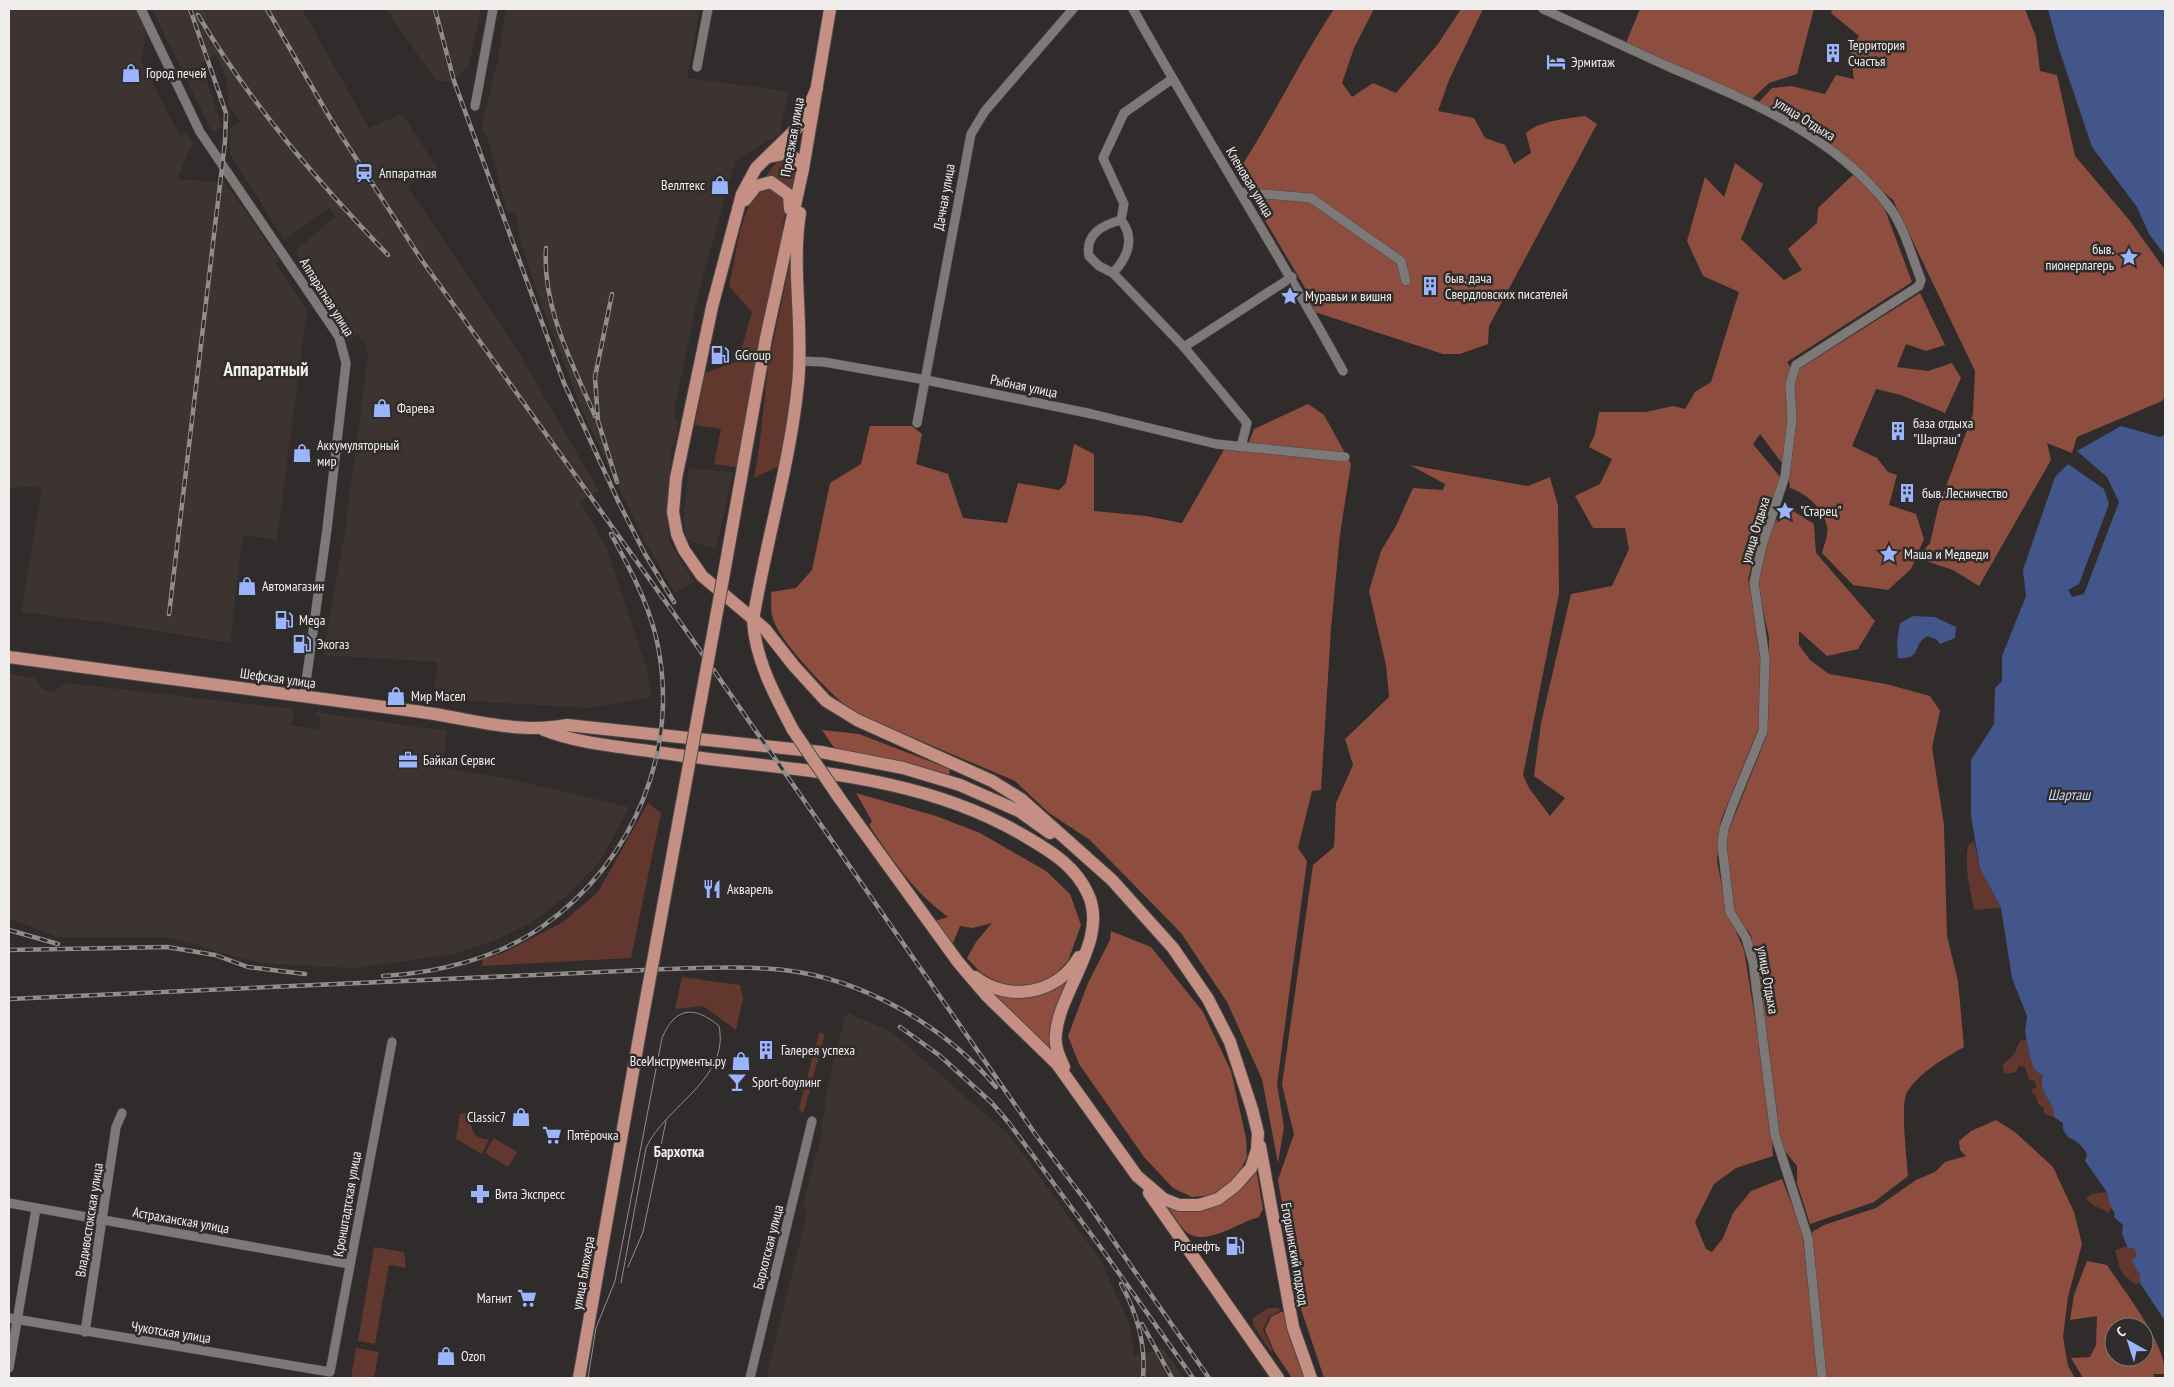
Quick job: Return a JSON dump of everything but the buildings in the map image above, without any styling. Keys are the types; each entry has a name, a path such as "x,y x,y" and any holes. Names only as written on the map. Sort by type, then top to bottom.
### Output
{"main road":[{"name":"Проезжая улица","path":"781,271 801,175 830,9"},
{"path":"816,88 801,124 752,174 737,212 697,369 676,478 673,512 680,541 702,576 765,629 794,666 830,704 864,723 960,765 1008,790 1037,811 1084,856"},
{"path":"766,158 788,153 799,161 802,202 796,238 800,361 786,465 753,620 755,637 766,674 793,730 840,799 958,962 983,992 1046,1052 1070,1079 1278,1378"},
{"path":"737,212 746,197 756,186 771,182 789,195 789,228"},
{"name":"улица Блюхера","path":"579,1378 766,338 781,271"},
{"name":"Шефская улица","path":"9,657 544,730"},
{"path":"544,730 567,725 822,752 903,768 960,785 1019,811 1084,856"},
{"path":"544,730 565,738 694,758 863,778 920,792 958,804 1017,831 1053,853 1068,865 1083,884 1090,898 1093,920 1056,1033 1059,1057 1070,1079"},
{"name":"Егоршинский подход","path":"1084,856 1112,880 1151,921 1173,948 1199,984 1230,1042 1246,1086 1258,1133 1293,1327 1311,1378"},
{"path":"958,962 981,982 994,988 1012,993 1029,992 1048,986 1070,970 1089,937"},
{"path":"1137,1176 1158,1196 1171,1202 1189,1206 1208,1203 1226,1194 1248,1174 1255,1159 1258,1133"}],"street":[{"name":"Аппаратная улица","path":"141,9 200,132 339,337 344,351 346,363 327,529 304,697"},
{"path":"475,106 493,9"},
{"path":"697,67 708,9"},
{"name":"Дачная улица","path":"917,423 971,134 985,112 1073,9"},
{"name":"Кленовая улица","path":"1133,9 1172,79 1292,277 1343,371"},
{"name":"улица Отдыха","path":"1543,9 1754,104 1821,142 1855,170 1888,205 1908,246 1921,280 1919,286 1796,365 1790,384 1792,420 1785,476 1762,546 1754,582 1765,659 1763,731 1724,829 1722,846 1730,912 1746,938 1753,962 1775,1135 1808,1238 1822,1378"},
{"path":"1113,273 1122,264 1129,245 1127,228 1121,220 1124,204 1102,158 1124,113 1172,79"},
{"path":"1240,192 1311,198 1400,261 1406,281"},
{"path":"1121,220 1111,223 1089,239 1087,248 1092,261 1113,273 1184,347 1247,423 1241,447"},
{"path":"1184,347 1292,277"},
{"name":"Рыбная улица","path":"800,361 824,362 926,380 1092,414 1216,444 1345,457"},
{"name":"Кронштадтская улица","path":"330,1372 392,1042"},
{"name":"Владивостокская улица","path":"85,1332 104,1221 116,1127 122,1113"},
{"name":"Бархотская улица","path":"750,1378 812,1121"},
{"name":"Астраханская улица","path":"9,1203 350,1264"},
{"path":"9,1368 13,1319 36,1209"},
{"name":"Чукотская улица","path":"13,1319 330,1372"}],"shaded area":[{"path":"9,9 136,9 146,28 141,61 180,136 186,133 193,143 177,179 225,182 279,260 276,264 307,310 277,540 243,535 230,643 107,623 21,612 42,486 9,488"},
{"path":"152,9 302,9 369,128 402,114 438,169 407,186 513,343 599,491 580,501 607,549 647,670 652,697 588,708 433,699 438,662 323,655 345,531 368,354 365,344 357,334 348,342 300,268 297,249 336,216 329,208 284,240 230,154 230,129 240,121 228,105 227,79 216,55 201,63 222,128 212,132"},
{"path":"386,9 481,9 469,65 454,81 436,81"},
{"path":"506,9 700,9 687,78 788,91 780,134 735,161 699,291 674,410 675,419 679,422 675,443 672,445 666,511 669,541 694,582 675,593 644,540 581,408 538,295 521,242 515,213 507,211 488,139 481,128 498,60"},
{"path":"1334,9 1372,9 1373,11 1354,48 1342,83 1352,97 1373,83 1396,93 1438,44 1461,9 1483,9 1449,80 1438,111 1474,118 1485,138 1505,145 1514,164 1531,153 1526,133 1539,125 1585,116 1597,124 1489,326 1488,344 1460,354 1443,354 1315,312 1304,286 1237,173"},
{"path":"1640,9 1814,9 1797,74 1769,83 1752,99 1626,43"},
{"path":"1833,9 2025,9 2036,37 2040,71 2057,75 2075,156 2130,221 2165,270 2165,396 2162,401 2077,437 2072,453 2047,443 2051,460 1979,586 1953,570 1917,558 1930,543 1938,508 1973,414 1975,371 1893,200 1819,138 1758,103 1772,88 1791,86 1825,94 1836,75 1854,79 1850,51 1859,36 1831,13"},
{"path":"782,159 789,159 794,166 795,174 791,190 781,181 766,176 774,165"},
{"path":"1735,163 1763,184 1741,239 1784,280 1802,270 1788,249 1817,223 1818,208 1855,173 1884,207 1912,282 1787,362 1794,372 1920,293 1945,345 1926,351 1906,344 1897,367 1928,371 1952,363 1961,378 1945,413 1901,395 1876,389 1852,446 1877,458 1888,472 1897,475 1889,505 1916,514 1924,539 1911,569 1888,590 1853,585 1822,553 1827,529 1822,513 1808,497 1790,488 1788,471 1760,434 1753,444 1781,478 1764,521 1748,579 1762,658 1759,727 1721,820 1717,861 1727,911 1744,950 1770,1111 1773,1156 1736,1168 1714,1184 1695,1222 1706,1249 1712,1252 1723,1238 1733,1213 1751,1191 1782,1179 1802,1231 1819,1378 1324,1378 1299,1303 1278,1180 1294,1134 1282,1085 1313,865 1334,847 1336,803 1353,765 1345,739 1389,697 1386,665 1369,591 1381,551 1396,526 1413,488 1443,490 1445,484 1410,465 1528,486 1550,477 1558,506 1559,593 1523,775 1529,788 1550,816 1565,798 1534,776 1541,723 1571,594 1612,586 1629,549 1625,528 1593,528 1575,496 1600,484 1612,459 1589,447 1595,434 1599,412 1646,412 1673,406 1685,409 1695,392 1711,382 1739,292 1703,276 1687,241 1705,177 1724,197"},
{"path":"760,190 776,191 786,206 763,355 739,468 714,464 721,429 695,425 705,373 738,361 752,312 729,286 739,235 747,210"},
{"path":"791,258 795,339 789,414 781,465 754,478 768,367"},
{"path":"1308,404 1324,415 1351,464 1340,534 1331,628 1321,790 1312,791 1298,848 1307,861 1277,1084 1284,1127 1278,1163 1262,1079 1227,1002 1181,933 1090,840 1049,813 1015,781 853,712 821,682 786,642 773,619 771,592 796,588 812,570 830,483 861,464 870,426 912,426 922,434 916,464 948,474 963,518 1007,523 1018,483 1059,490 1066,483 1074,444 1094,454 1094,511 1146,516 1182,523 1225,448 1247,447 1254,429"},
{"path":"689,468 733,472 718,540 714,549 687,540 683,520"},
{"path":"1790,509 1814,524 1816,553 1875,621 1858,649 1827,656 1799,631 1799,645 1810,660 1829,674 1886,684 1930,696 1940,711 1932,747 1944,825 1947,936 1958,981 1964,1047 1926,1072 1907,1092 1904,1120 1908,1176 1874,1202 1810,1224 1797,1183 1797,1166 1780,1145 1764,1011 1751,935 1733,911 1726,837 1767,735 1769,638 1757,582 1772,524"},
{"path":"9,674 35,678 44,690 53,692 67,683 294,709 291,725 319,730 320,719 315,712 447,731 442,768 510,779 629,807 601,860 568,895 532,922 492,942 454,954 359,968 326,967 260,963 166,937 57,937 9,918"},
{"path":"822,730 859,734 950,769 948,779 837,752"},
{"path":"856,793 936,816 980,833 1046,871 1070,894 1081,925 1068,961 1052,977 1028,987 1007,987 981,973 967,958 976,942 992,923 972,928 960,926 953,943 935,921 948,917 924,897 895,863 869,825 872,821"},
{"path":"648,803 661,813 631,958 482,966 483,959 503,953 563,922 598,892"},
{"path":"1974,841 1980,868 2001,908 1974,910 1968,878 1967,855 1968,846"},
{"path":"1111,931 1151,947 1203,1012 1231,1071 1246,1138 1247,1157 1237,1177 1214,1195 1192,1197 1173,1188 1144,1157 1079,1064 1068,1036 1088,983 1110,940"},
{"path":"1070,970 1058,1020 1063,1066 968,971 1020,993"},
{"path":"682,977 740,985 743,998 736,1030 703,1006 675,1009"},
{"path":"848,1013 892,1032 1010,1136 1101,1261 1129,1323 1134,1356 1163,1348 1184,1378 766,1378 803,1230 807,1210 802,1209 823,1129 821,1128 826,1107 823,1106 845,1016"},
{"path":"819,1033 825,1034 804,1111 801,1112 799,1108"},
{"path":"2027,1039 2029,1053 2043,1076 2042,1087 2054,1111 2054,1117 2045,1115 2043,1107 2038,1104 2036,1096 2032,1093 2032,1089 2036,1088 2035,1081 2029,1079 2025,1067 2019,1066 2016,1072 2005,1074 2002,1066 2014,1054 2020,1041"},
{"path":"470,1113 475,1135 483,1139 489,1139 482,1154 456,1139 460,1114"},
{"path":"1996,1120 2015,1132 2053,1167 2074,1212 2082,1244 2068,1297 2063,1337 2068,1366 2075,1378 1826,1378 1812,1232 1824,1225 1876,1208 1916,1180 1935,1172 1945,1162 1966,1156 1960,1150 1959,1141 1971,1131"},
{"path":"494,1138 517,1152 508,1167 485,1153"},
{"path":"1256,1169 1263,1209 1259,1217 1224,1232 1205,1237 1189,1234 1167,1206 1194,1210"},
{"path":"2107,1192 2113,1207 2108,1213 2092,1204 2086,1198 2092,1194"},
{"path":"2125,1246 2130,1250 2134,1247 2137,1257 2131,1259 2140,1275 2140,1283 2135,1284 2124,1275 2120,1268 2115,1251"},
{"path":"374,1247 404,1252 406,1268 389,1265 375,1344 358,1341"},
{"path":"2087,1261 2107,1265 2142,1317 2104,1317 2104,1367 2154,1367 2154,1338 2163,1361 2165,1374 2153,1374 2155,1378 2083,1378 2071,1358 2090,1357 2096,1345 2097,1316 2070,1320 2074,1295"},
{"path":"1268,1308 1279,1308 1280,1311 1269,1317 1263,1330 1272,1349 1271,1352 1253,1325 1253,1318"},
{"path":"1284,1312 1307,1378 1292,1378 1274,1351 1265,1330 1271,1317"},
{"path":"356,1348 379,1352 374,1378 351,1378"}],"water":[{"path":"2048,9 2165,9 2165,255 2149,234 2137,207 2092,147 2058,46"},
{"name":"Шарташ","path":"2121,426 2160,437 2165,435 2165,1321 2140,1283 2140,1275 2131,1259 2137,1257 2134,1248 2128,1249 2122,1233 2123,1225 2114,1217 2115,1214 2110,1205 2107,1192 2085,1161 2087,1154 2085,1151 2077,1142 2069,1138 2063,1130 2063,1123 2054,1117 2052,1106 2042,1087 2043,1076 2034,1069 2025,1031 2027,1016 2012,978 2001,908 1980,868 1971,816 1971,760 1994,724 1995,688 2002,681 2002,656 2026,596 2023,570 2055,477 2068,464 2104,489 2109,504 2079,584 2068,590 2072,597 2084,594 2119,502 2107,477 2077,451"},
{"path":"1913,616 1935,617 1956,627 1955,638 1940,644 1936,639 1927,636 1922,640 1911,657 1898,658 1897,641 1900,623"}],"tram line":[{"path":"588,1378 596,1328 615,1281 662,1038 673,1020 679,1015 693,1012 710,1019 719,1026 720,1045 715,1062 706,1077 655,1133 646,1148 621,1283"},
{"path":"628,1267 643,1232 666,1121"}],"railway":[{"path":"169,614 225,142 226,113 190,9"},
{"path":"267,9 330,118 421,259 690,636 1036,1135 1088,1204 1209,1378"},
{"path":"435,9 454,81 564,383 619,503 645,554 674,602"},
{"path":"198,15 218,48 262,110 310,170 388,255"},
{"path":"546,248 549,292 560,334 595,416"},
{"path":"612,294 595,377 598,421 617,482"},
{"path":"383,976 425,971 467,962 507,947 525,937 543,926 575,900 603,869 626,835 643,799 656,760 662,720 662,678 656,637 648,610 631,571 611,534"},
{"path":"9,930 58,944"},
{"path":"9,950 167,947 215,955 248,967 305,974"},
{"path":"9,999 666,969 740,968 784,970 814,975 843,984 872,995 900,1009 952,1044 996,1087"},
{"path":"900,1027 939,1055 992,1103 1009,1123 1099,1245 1193,1378"},
{"path":"1121,1284 1132,1306 1142,1342 1143,1378"},
{"path":"1142,1324 1172,1378"}],"place":[{"name":"Территория Счастья","path":"1833,53"},
{"name":"Эрмитаж","path":"1556,62"},
{"name":"Город печей","path":"131,73"},
{"name":"Аппаратная","path":"364,173"},
{"name":"Веллтекс","path":"720,185"},
{"name":"быв. пионерлагерь","path":"2129,257"},
{"name":"быв. дача Свердловских писателей","path":"1430,286"},
{"name":"Муравьи и вишня","path":"1290,296"},
{"name":"GGroup","path":"720,355"},
{"name":"Фарева","path":"382,408"},
{"name":"база отдыха \"Шарташ\"","path":"1898,431"},
{"name":"Аккумуляторный мир","path":"302,453"},
{"name":"быв. Лесничество","path":"1907,493"},
{"name":"\"Старец\"","path":"1785,511"},
{"name":"Маша и Медведи","path":"1889,554"},
{"name":"Автомагазин","path":"247,586"},
{"name":"Mega","path":"284,620"},
{"name":"Экогаз","path":"302,644"},
{"name":"Мир Масел","path":"396,696"},
{"name":"Байкал Сервис","path":"408,760"},
{"name":"Акварель","path":"712,889"},
{"name":"Галерея успеха","path":"766,1050"},
{"name":"ВсеИнструменты.ру","path":"741,1061"},
{"name":"Sport-боулинг","path":"737,1082"},
{"name":"Classic7","path":"521,1117"},
{"name":"Пятёрочка","path":"552,1135"},
{"name":"Вита Экспресс","path":"480,1194"},
{"name":"Роснефть","path":"1235,1246"},
{"name":"Магнит","path":"527,1298"},
{"name":"Ozon","path":"446,1356"}],"district":[{"name":"Аппаратный","path":"266,369"},
{"name":"Бархотка","path":"679,1151"}]}
